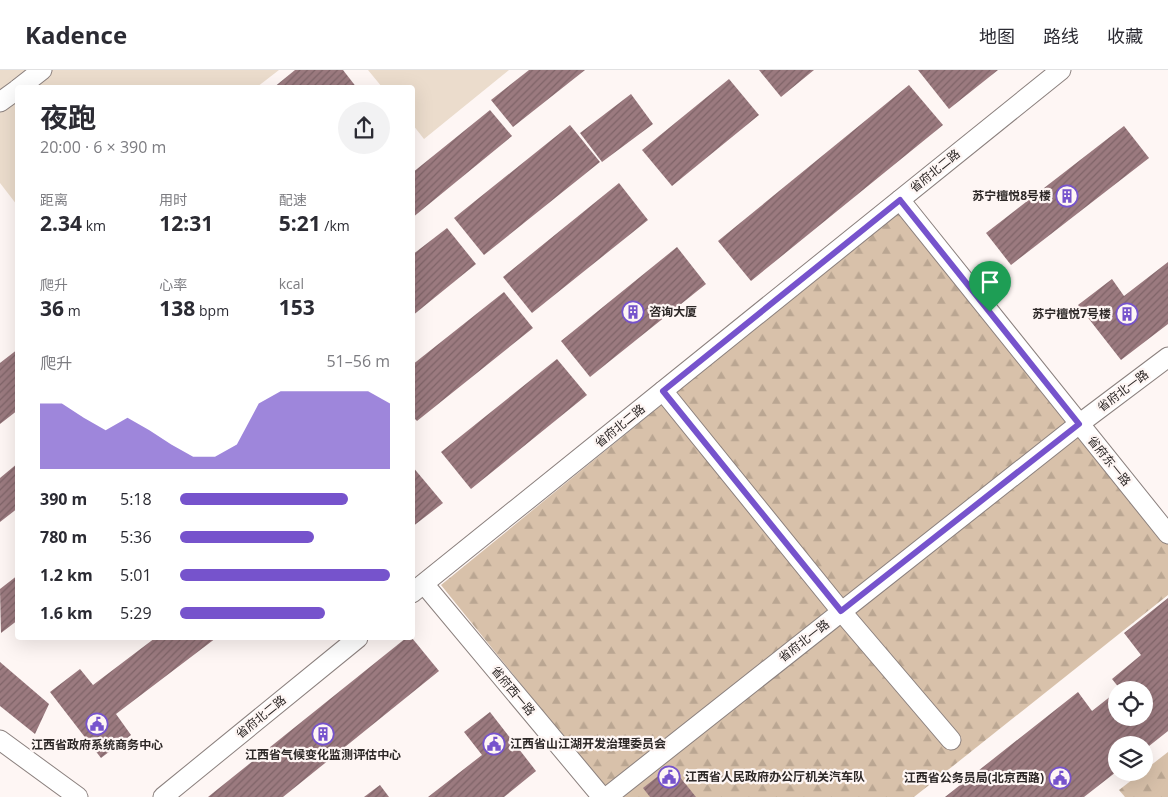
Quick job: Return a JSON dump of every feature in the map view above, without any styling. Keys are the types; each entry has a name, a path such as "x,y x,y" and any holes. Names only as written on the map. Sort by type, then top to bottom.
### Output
{"street":[{"path":"22,85 42,70"},
{"name":"省府北二路","path":"418,589 1061,70"},
{"path":"0,102 15,90"},
{"name":"省府东一路","path":"900,200 1168,534"},
{"name":"省府北一路","path":"607,797 1079,424 1168,357"},
{"path":"663,391 841,611 951,740"},
{"name":"省府西一路","path":"418,589 602,797"},
{"name":"省府北二路","path":"163,797 356,640"},
{"path":"0,740 78,797"}],"green space":[{"path":"900,210 1168,541 1168,595 914,797 612,797 441,585"},
{"path":"1168,752 1168,797 1125,797 1119,790 1131,781 1153,781 1153,764"}],"shaded area":[{"path":"0,70 279,70 260,85 15,85 15,202 0,183"},
{"path":"368,70 509,70 424,139 415,128 415,85 380,85"}],"building":[{"path":"295,70 343,70 355,85 277,85"},
{"path":"529,70 585,70 513,127 491,100"},
{"path":"759,70 814,70 781,97"},
{"path":"918,70 998,70 949,109"},
{"path":"729,79 759,115 672,186 642,150"},
{"path":"909,85 943,125 751,281 718,241"},
{"path":"631,94 653,124 602,162 580,133"},
{"path":"490,110 512,136 415,216 415,171"},
{"path":"570,125 600,162 484,255 454,218"},
{"name":"苏宁檀悦8号楼","path":"1124,126 1149,158 1011,265 986,233"},
{"path":"619,183 648,220 532,313 503,277"},
{"path":"447,228 476,264 415,314 415,253"},
{"name":"咨询大厦","path":"677,247 706,284 590,377 561,341"},
{"name":"苏宁檀悦7号楼","path":"1168,262 1168,324 1121,360 1078,305 1112,279 1124,296"},
{"path":"504,292 533,328 417,421 415,419 415,363"},
{"path":"15,351 15,412 0,424 0,363"},
{"path":"557,359 587,395 471,489 441,452"},
{"path":"15,466 15,510 0,522 0,478"},
{"path":"415,470 443,503 415,525"},
{"path":"15,577 15,622 1,633 0,589"},
{"path":"1168,598 1168,731 1153,743 1153,736 1108,736 1108,778 1084,797 945,797 1078,692 1092,711 1108,698 1108,726 1153,726 1153,681 1114,681 1112,679 1141,655 1124,633"},
{"path":"152,640 213,640 116,714 131,735 101,758 50,692 80,669 93,685"},
{"name":"江西省气候变化监测评估中心","path":"404,640 414,640 439,671 283,797 208,797"},
{"path":"0,662 49,704 35,734 0,706"},
{"name":"江西省山江湖开发治理委员会","path":"490,712 536,771 504,797 428,797 482,755 464,732"},
{"name":"江西省人民政府办公厅机关汽车队","path":"671,766 696,797 650,797 643,788"},
{"path":"380,785 389,797 364,797"}],"place":[{"name":"苏宁檀悦8号楼","path":"1067,196"},
{"name":"咨询大厦","path":"633,312"},
{"name":"苏宁檀悦7号楼","path":"1127,314"},
{"name":"江西省政府系统商务中心","path":"97,724"},
{"name":"江西省气候变化监测评估中心","path":"323,734"},
{"name":"江西省山江湖开发治理委员会","path":"494,744"},
{"name":"江西省人民政府办公厅机关汽车队","path":"669,777"},
{"name":"江西省公务员局(北京西路)","path":"1060,778"}],"route":[{"path":"900,200 990,312 1079,424 841,611 663,391 900,200"}]}
